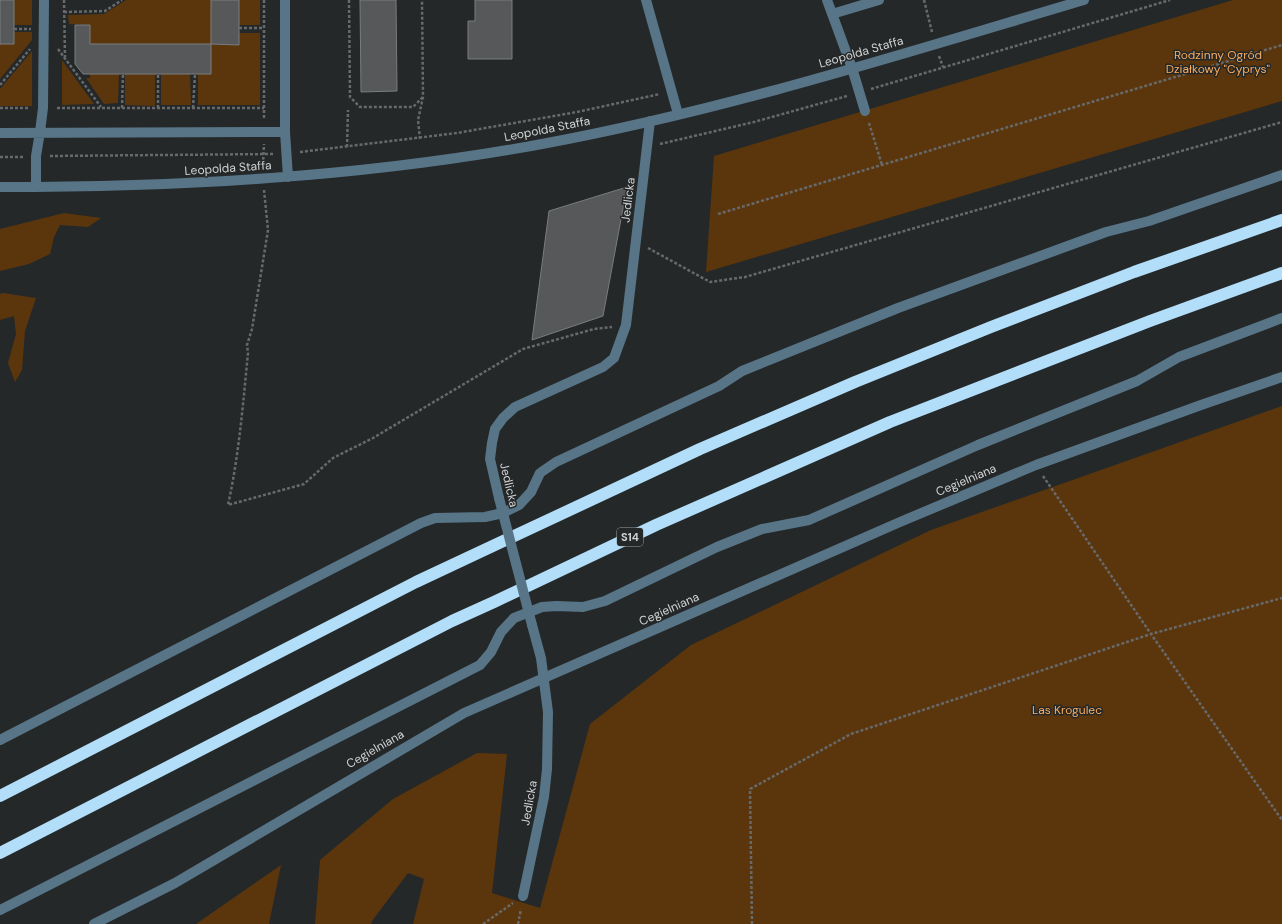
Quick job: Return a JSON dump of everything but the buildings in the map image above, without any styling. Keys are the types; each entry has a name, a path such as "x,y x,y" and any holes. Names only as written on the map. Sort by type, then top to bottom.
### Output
{"highway":[{"path":"0,796 416,582 700,449 854,382 991,327 1134,272 1282,220"},
{"name":"S14","path":"0,853 452,621 656,525 890,422 1128,329 1282,272"}],"street":[{"path":"36,187 36,156 42,108 44,0"},
{"path":"284,0 285,132 288,177"},
{"path":"646,0 678,114"},
{"path":"827,0 852,68 865,111"},
{"path":"832,14 879,0"},
{"name":"Leopolda Staffa","path":"0,187 187,184 264,179 379,168 490,153 596,133 779,90 1084,0"},
{"name":"Jedlicka","path":"523,896 546,783 548,712 541,658 498,498 490,459 492,443 495,429 503,418 515,407 603,367 614,358 626,325 650,121"},
{"path":"0,133 285,132"},
{"path":"0,740 421,523 435,518 485,517 503,513 519,505 531,492 540,473 556,462 719,386 742,371 898,308 1091,237 1149,221 1282,175"},
{"path":"0,910 480,665 491,652 501,632 514,618 542,607 583,607 605,601 723,544 762,529 809,520 978,445 1137,381 1179,357 1282,318"},
{"name":"Cegielniana","path":"94,924 175,883 464,713 892,525 1036,465 1282,377"}],"path":[{"path":"64,0 65,59"},
{"path":"64,12 105,11 122,0"},
{"path":"264,0 263,154 268,230 252,329 247,345 248,353 239,438 234,479 228,505 304,484 333,458 373,438 523,349 594,329 626,325"},
{"path":"349,0 350,97 360,107 413,107 423,97"},
{"path":"420,139 418,120 423,97 422,0"},
{"path":"647,147 754,122 859,93 1170,0"},
{"path":"14,28 36,29"},
{"path":"239,28 264,28"},
{"path":"718,214 1282,45"},
{"path":"122,108 123,74"},
{"path":"158,74 158,108"},
{"path":"194,108 195,74"},
{"path":"296,152 420,139 515,124 664,93"},
{"path":"0,108 264,108"},
{"path":"347,147 348,110"},
{"path":"865,111 882,165"},
{"path":"636,241 710,282 746,277 1282,122"},
{"path":"48,156 277,154"},
{"path":"0,157 10,157"},
{"path":"1036,465 1151,634 1282,820"},
{"path":"752,924 750,789 850,734 1151,634 1282,598"},
{"path":"483,924 523,896"}],"green space":[{"path":"14,0 32,0 32,25 14,25"},
{"path":"126,0 211,0 211,44 106,44 105,74 119,74 118,103 104,104 86,78 90,78 90,25 69,24 68,15 104,14"},
{"path":"239,0 260,0 260,25 239,25"},
{"name":"Rodzinny Ogród Działkowy \"Cyprys\"","path":"1233,0 1282,0 1282,101 706,272 714,156"},
{"path":"14,32 32,32 32,40 0,79 0,44"},
{"path":"239,33 260,33 260,105 198,105 198,74 211,74 211,44 239,45"},
{"path":"32,51 32,106 0,106 0,89"},
{"path":"62,60 94,104 62,105"},
{"path":"125,74 155,74 155,106 125,105"},
{"path":"161,74 190,74 191,105 161,105"},
{"path":"64,213 101,218 88,227 60,225 54,237 50,254 29,264 0,271 0,229"},
{"path":"3,293 36,298 25,331 22,370 15,382 8,363 16,334 14,316 0,320 0,294"},
{"name":"Las Krogulec","path":"1282,406 1282,924 413,924 424,879 408,873 371,924 315,924 320,860 393,799 477,753 507,754 492,893 540,908 590,724 691,645 931,530"},
{"path":"281,865 269,924 196,924"}]}
